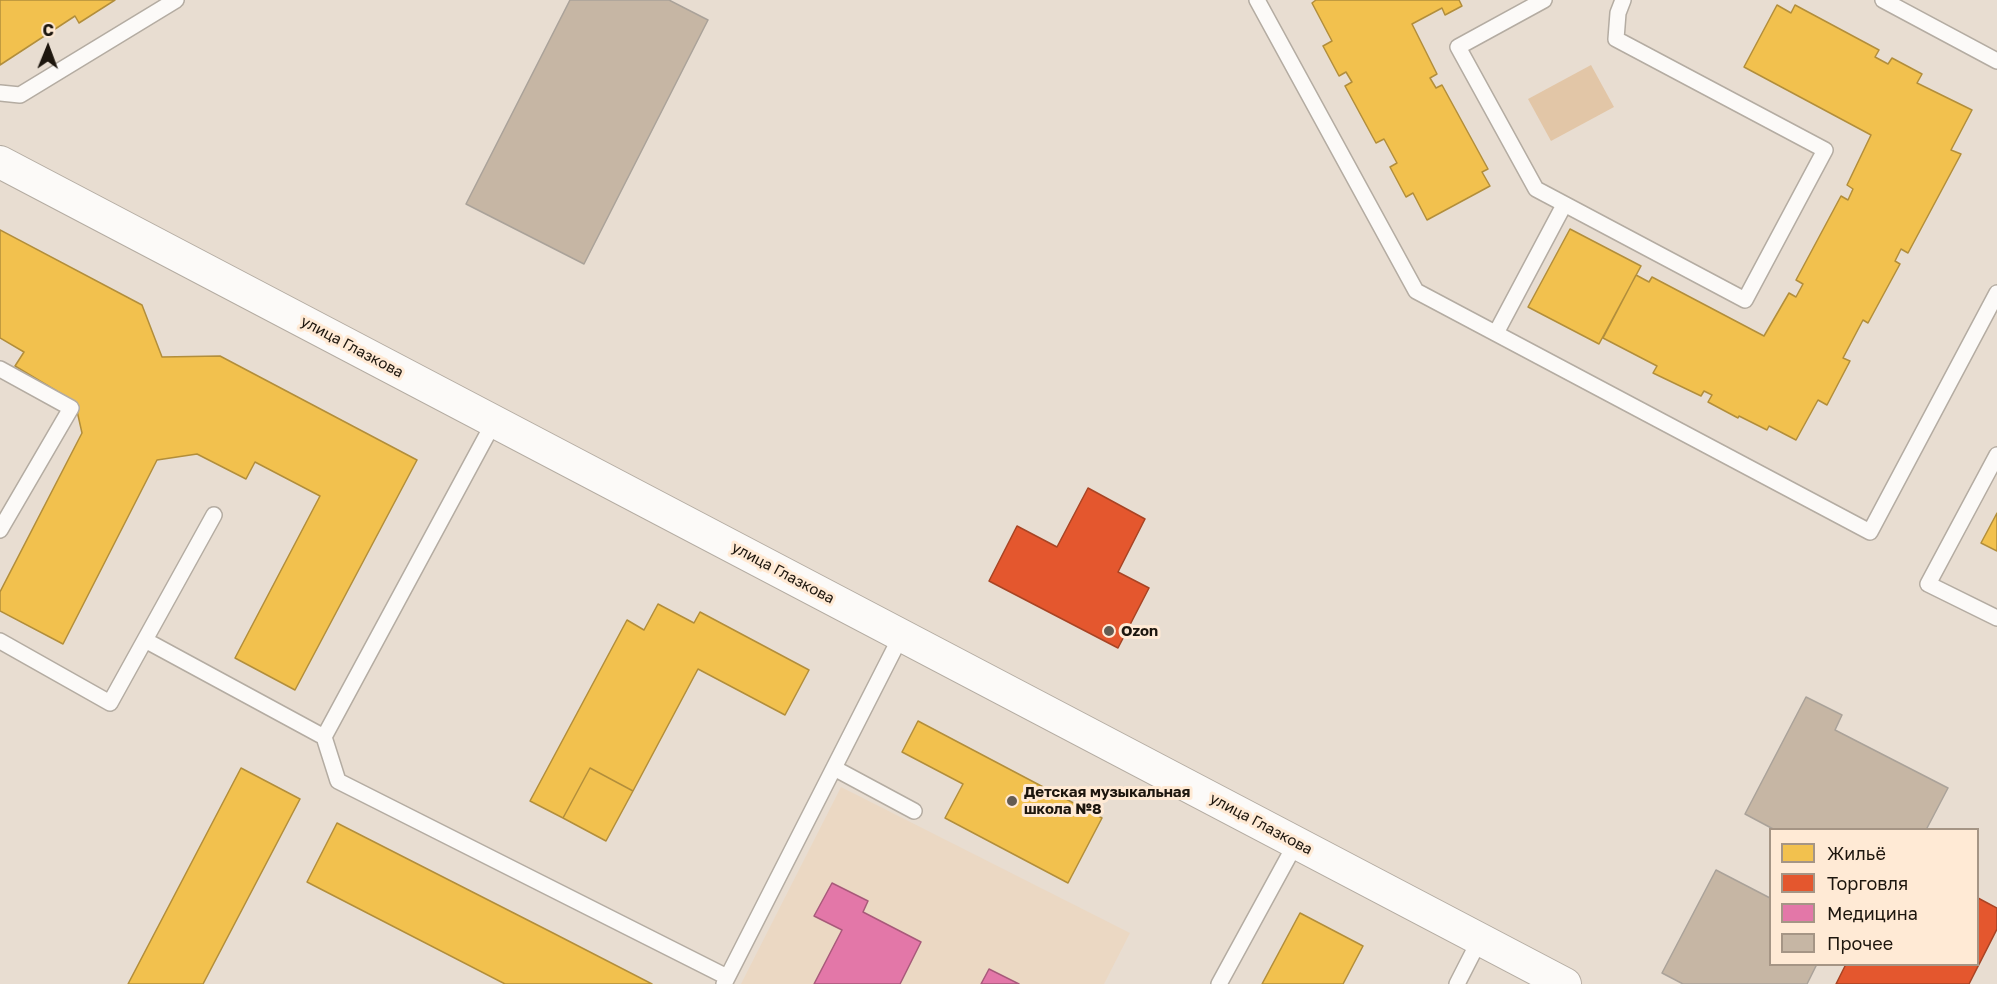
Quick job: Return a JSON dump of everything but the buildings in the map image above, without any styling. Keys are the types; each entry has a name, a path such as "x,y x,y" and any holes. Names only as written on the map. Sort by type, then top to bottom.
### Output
{"street":[{"name":"улица Глазкова","path":"0,162 1566,984"}],"lane":[{"path":"0,93 21,95 176,0"},
{"path":"1257,0 1416,291 1870,532 1997,293"},
{"path":"1544,0 1458,47 1536,189 1745,300 1825,150 1616,39 1618,13 1623,0"},
{"path":"1883,0 1997,61"},
{"path":"1496,333 1564,204"},
{"path":"0,369 70,408 0,530"},
{"path":"324,737 494,422"},
{"path":"1997,454 1928,584 1997,618"},
{"path":"0,641 110,703 214,515"},
{"path":"145,640 324,737 338,781 725,981 901,636"},
{"path":"834,768 914,811"},
{"path":"1219,984 1296,843"},
{"path":"1456,984 1480,939"}],"shaded area":[{"path":"1591,65 1614,107 1551,141 1528,99"},
{"path":"841,787 1130,933 1104,984 741,984"}],"place":[{"name":"Ozon","path":"1109,631"},
{"name":"Детская музыкальная школа №8","path":"1012,801"}]}
